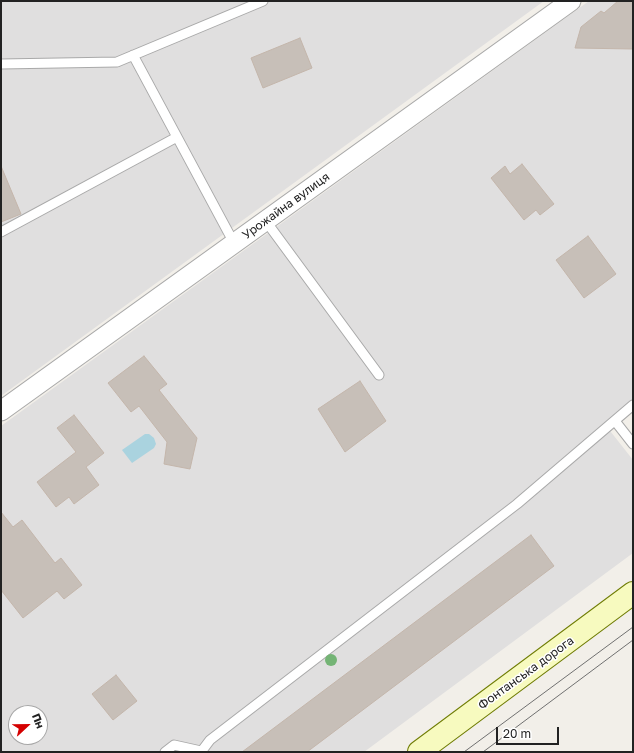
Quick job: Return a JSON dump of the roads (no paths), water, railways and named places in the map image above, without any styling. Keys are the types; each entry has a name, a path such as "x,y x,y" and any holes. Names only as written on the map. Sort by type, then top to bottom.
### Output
{"main road":[{"name":"Фонтанська дорога","path":"419,752 633,593"}],"street":[{"name":"Урожайна вулиця","path":"1,411 571,1"}],"lane":[{"path":"1,64 117,62 263,1"},
{"path":"133,55 234,243"},
{"path":"1,232 177,136"},
{"path":"265,220 379,375"},
{"path":"165,752 174,745 201,751 210,740 517,504 633,405"},
{"path":"615,421 633,444"}],"water":[{"path":"145,434 149,434 154,438 156,444 154,448 132,463 122,450"}],"tram line":[{"path":"464,752 633,627"},
{"path":"483,752 633,640"}]}
